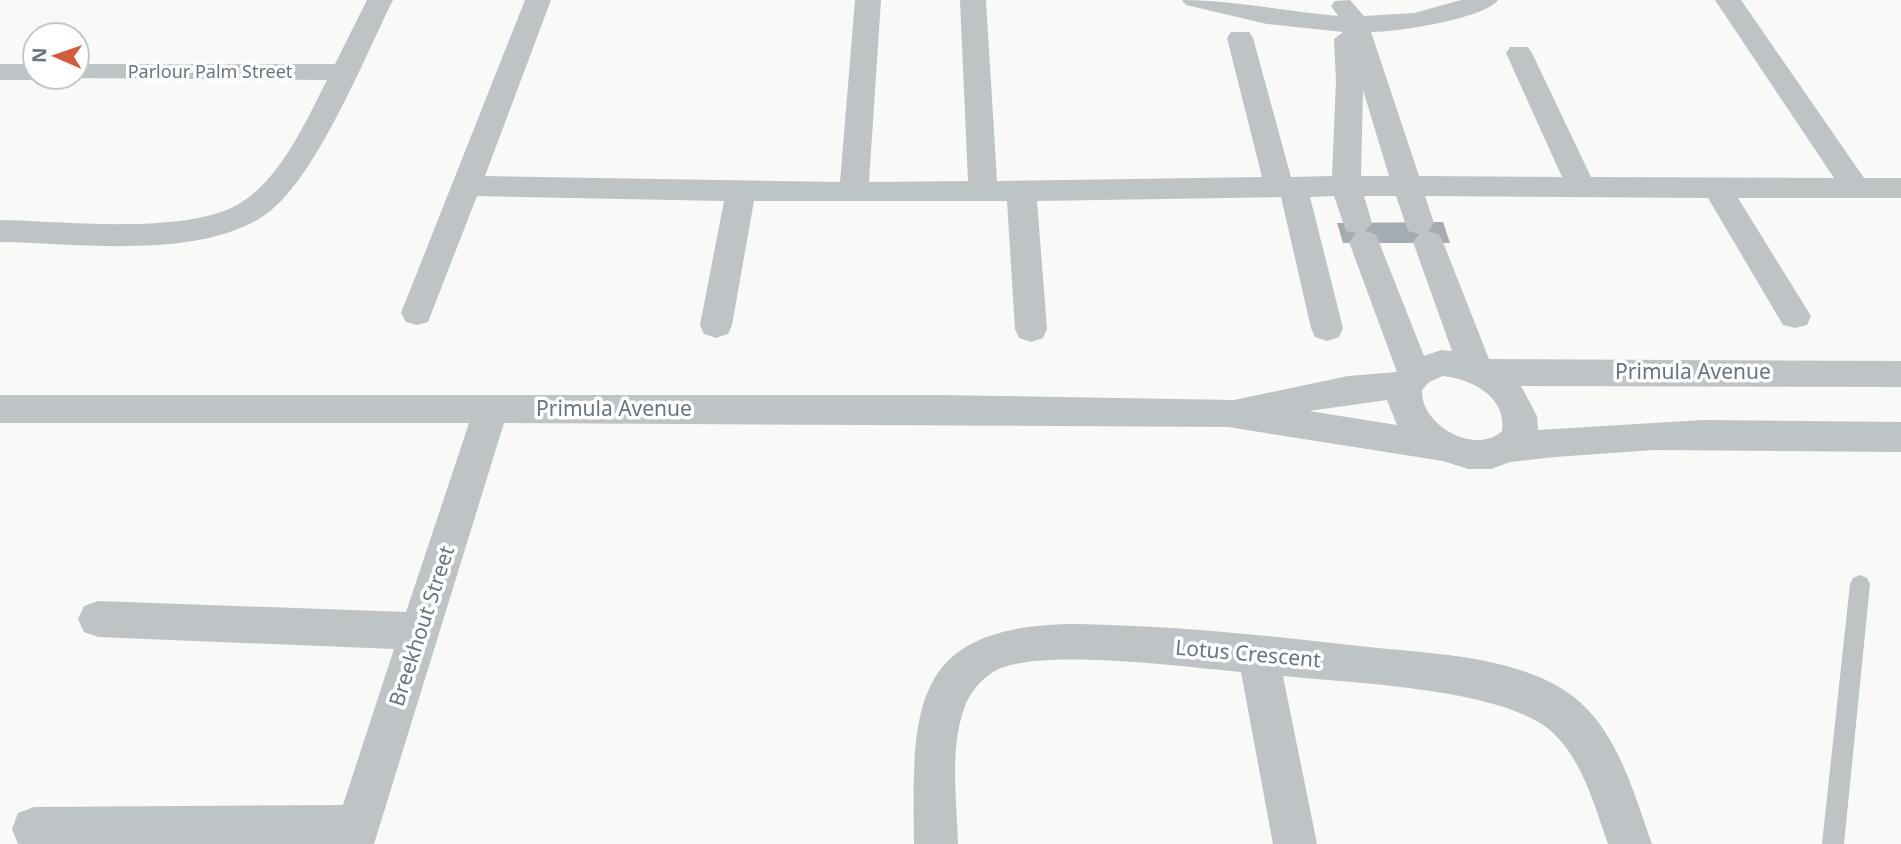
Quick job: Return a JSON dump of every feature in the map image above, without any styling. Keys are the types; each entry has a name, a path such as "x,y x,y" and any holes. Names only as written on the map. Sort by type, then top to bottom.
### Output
{"street":[{"path":"0,231 168,231 224,222 253,210 293,166 380,0"},
{"path":"417,313 538,0"},
{"path":"855,193 868,0"},
{"path":"973,0 983,192"},
{"path":"1195,0 1262,15 1347,15 1409,23 1438,18 1485,0"},
{"path":"1728,0 1856,188"},
{"path":"1347,15 1350,81 1346,186 1410,379 1403,397 1414,425 1442,447 1477,456 1583,438 1656,435 1901,437"},
{"path":"1347,15 1424,232 1480,371"},
{"path":"1240,38 1327,328"},
{"path":"1519,53 1581,186"},
{"path":"0,72 21,72"},
{"name":"Parlour Palm Street","path":"91,72 343,72"},
{"path":"465,186 855,193 1346,186 1901,188"},
{"path":"1716,187 1795,316"},
{"path":"716,326 741,191"},
{"path":"1021,191 1031,329"},
{"path":"1410,379 1441,363 1480,371 1512,396 1520,411 1521,425 1517,439 1506,449"},
{"name":"Primula Avenue","path":"1480,371 1901,374"},
{"name":"Primula Avenue","path":"1227,413 1410,379"},
{"name":"Primula Avenue","path":"0,409 491,408 1227,413 1442,447"},
{"name":"Breekhout Street","path":"354,836 491,408"},
{"path":"98,619 420,631"},
{"name":"Lotus Crescent","path":"936,844 940,718 949,690 967,668 984,654 1012,647 1090,642 1258,653 1469,679 1515,689 1551,705 1576,727 1599,764 1630,844"},
{"path":"1258,653 1295,844"},
{"path":"34,829 354,836"}],"lane":[{"path":"1833,844 1860,584"}],"building":[{"path":"1443,222 1450,243 1343,243 1337,223"}]}
